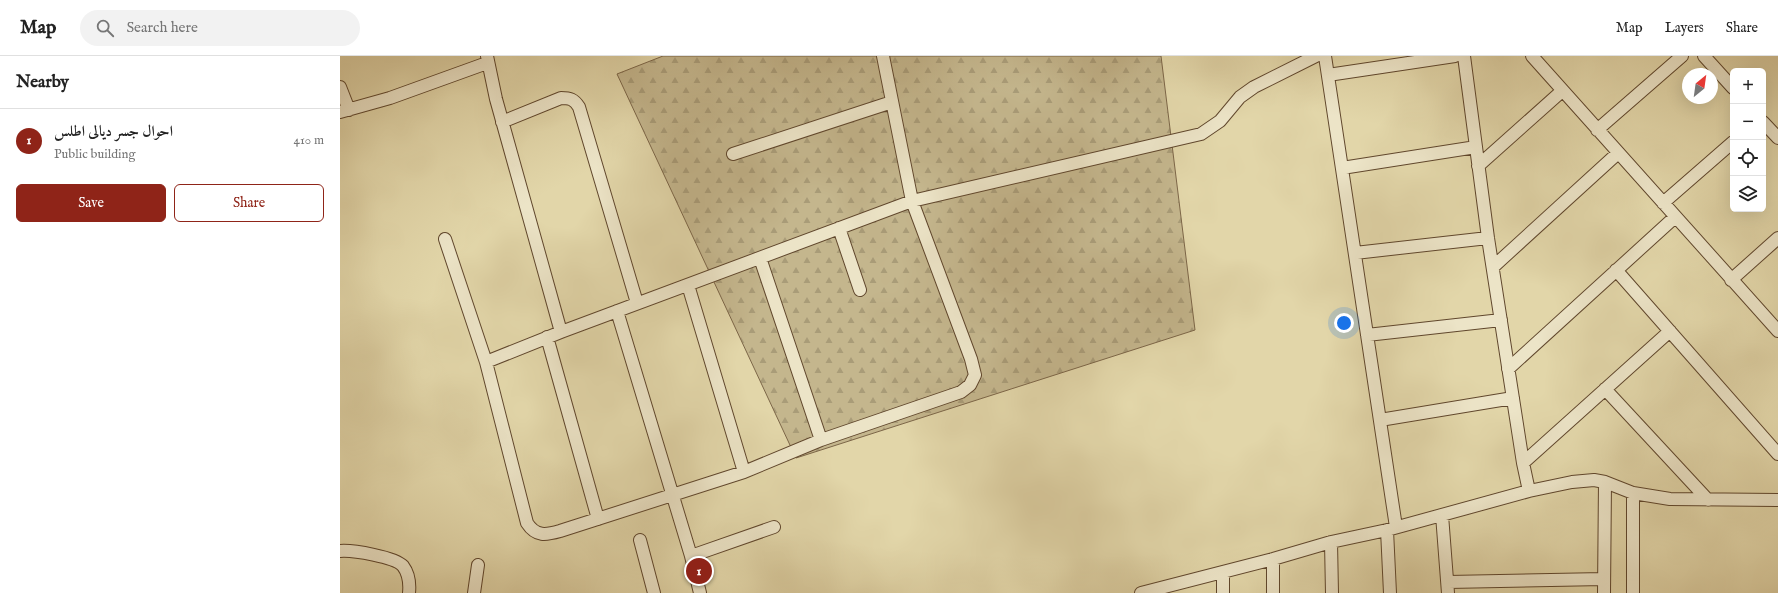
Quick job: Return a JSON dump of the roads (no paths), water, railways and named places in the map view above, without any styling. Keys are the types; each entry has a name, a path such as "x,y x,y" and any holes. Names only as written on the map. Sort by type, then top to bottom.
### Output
{"street":[{"path":"445,239 486,362 527,523 537,534 544,535 598,519 744,472 821,440 961,392 970,385 975,375 971,359 912,201 883,56"},
{"path":"486,362 547,337 912,201 1201,134 1220,121 1240,97 1249,90 1316,56"},
{"path":"1325,56 1380,420 1391,528 1390,593"},
{"path":"1328,75 1455,56"},
{"path":"1464,56 1488,238 1523,463 1529,491"},
{"path":"1597,130 1682,56"},
{"path":"1704,56 1730,85"},
{"path":"1539,58 1562,91 1731,280 1778,330"},
{"path":"340,87 344,111 390,98 487,59 502,122 561,332"},
{"path":"1478,166 1562,91"},
{"path":"502,122 561,98 570,98 576,101 637,303"},
{"path":"733,154 892,102"},
{"path":"1766,125 1778,138"},
{"path":"1663,203 1730,145"},
{"path":"1342,168 1476,147"},
{"path":"1493,267 1618,153"},
{"path":"1508,369 1675,216"},
{"path":"839,228 860,290"},
{"path":"1354,253 1488,238"},
{"path":"1731,280 1778,238"},
{"path":"760,258 821,440"},
{"path":"1616,270 1778,454"},
{"path":"688,284 744,472"},
{"path":"617,311 691,556 700,593"},
{"path":"1367,335 1501,320"},
{"path":"1523,463 1670,331"},
{"path":"547,337 598,519"},
{"path":"1605,389 1708,500"},
{"path":"1380,420 1513,398"},
{"path":"1142,593 1163,591 1222,572 1331,542 1442,515 1529,491 1583,480 1605,482 1633,493 1670,499 1778,500"},
{"path":"1604,593 1605,482"},
{"path":"1633,493 1633,593"},
{"path":"1442,515 1448,588 1604,579"},
{"path":"691,556 774,527"},
{"path":"640,540 654,593"},
{"path":"1331,542 1332,593"},
{"path":"340,551 350,550 393,561 402,565 408,573 409,593"},
{"path":"1273,559 1273,593"},
{"path":"474,593 478,565"},
{"path":"1222,572 1223,593"}],"place":[{"name":"احوال جسر ديالى اطلس","path":"699,571"}]}
